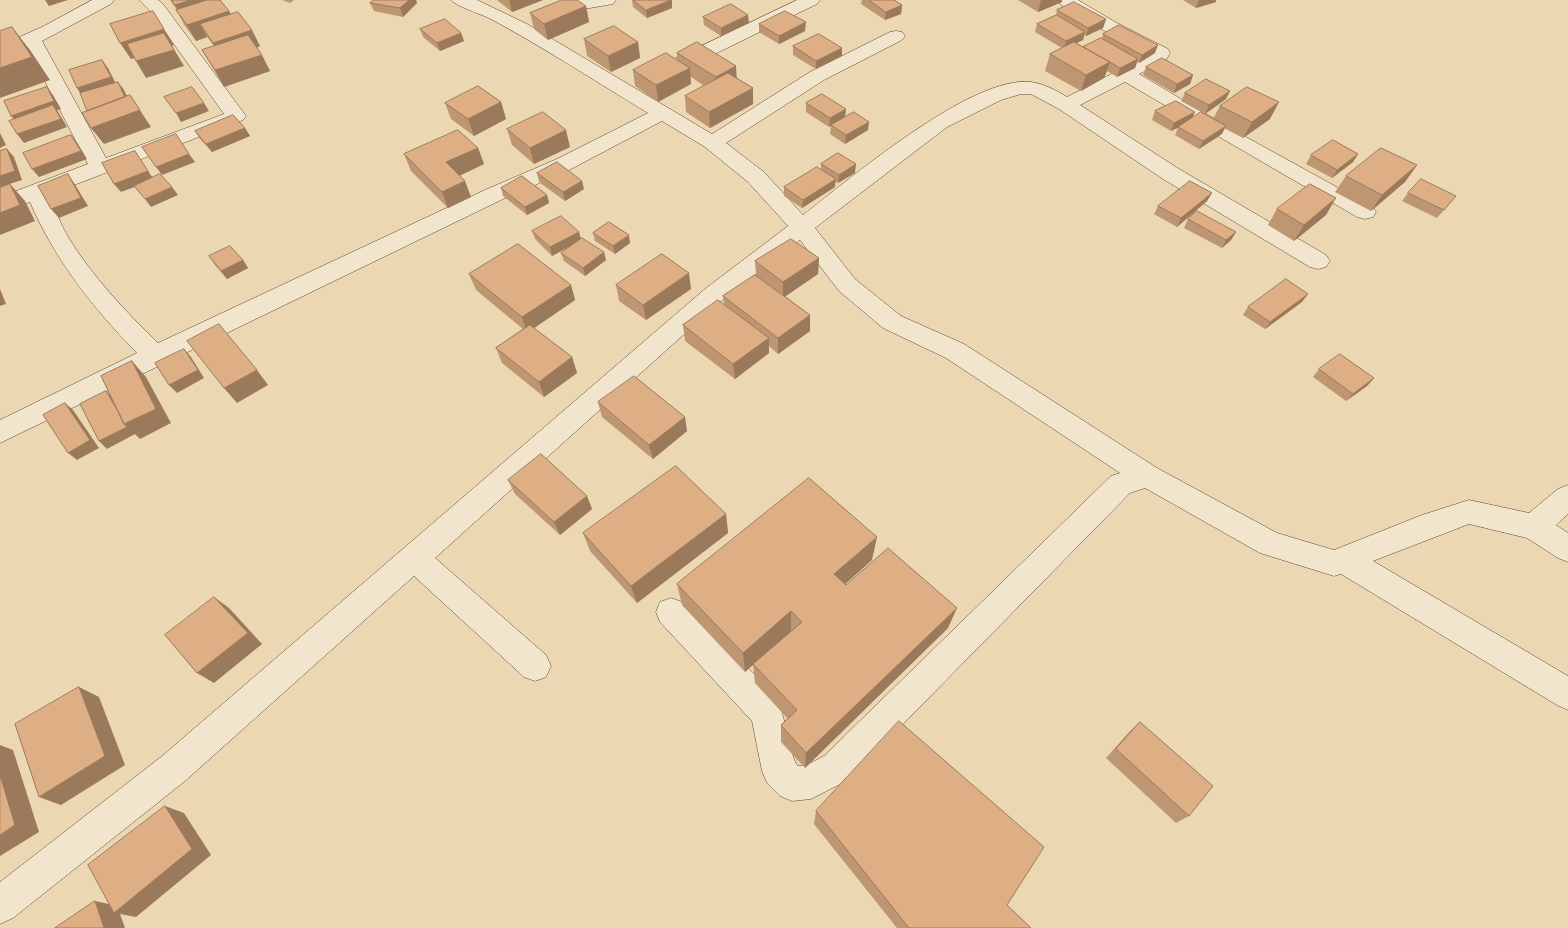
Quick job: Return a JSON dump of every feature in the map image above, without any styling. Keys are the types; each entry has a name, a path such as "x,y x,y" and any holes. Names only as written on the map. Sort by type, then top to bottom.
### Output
{"street":[{"path":"0,53 105,0"},
{"path":"0,205 236,116 157,8 148,0"},
{"path":"460,0 478,6 626,81 663,113 712,143 756,177 801,226 847,285 892,322 955,351 1147,476 1270,544 1334,563 1432,524 1469,512 1534,527 1568,549"},
{"path":"521,28 556,10 607,0"},
{"path":"658,70 680,63 811,0"},
{"path":"1066,0 1109,26 1160,53 1156,58 1066,105"},
{"path":"712,143 818,76 896,36"},
{"path":"32,38 100,167"},
{"path":"1125,74 1236,140 1365,212"},
{"path":"0,905 173,769 713,295 931,128 969,106 1021,88 1040,91 1066,105 1171,174 1318,261"},
{"path":"0,432 155,355 493,195 564,164 663,113"},
{"path":"36,192 57,236 87,282 126,327 155,355"},
{"path":"671,612 750,693 765,711 772,731 780,771 792,784 810,782 836,768 1121,484 1147,476"},
{"path":"1534,527 1568,497"},
{"path":"414,558 536,666"},
{"path":"1344,560 1568,694"}],"building":[{"path":"172,0 191,0 175,5"},
{"path":"207,0 220,0 229,11 187,25 176,10"},
{"path":"374,0 409,0 400,8 370,3"},
{"path":"562,0 577,0 586,6 544,24 530,13"},
{"path":"633,0 671,0 646,10"},
{"path":"869,0 894,0 902,5 886,12"},
{"path":"1074,2 1106,19 1088,28 1057,10"},
{"path":"731,4 748,15 721,28 703,17"},
{"path":"153,11 164,29 120,43 110,24"},
{"path":"785,11 806,22 779,36 759,24"},
{"path":"238,12 252,30 213,43 200,24"},
{"path":"1057,15 1085,32 1066,41 1037,24"},
{"path":"445,19 461,33 437,43 420,29"},
{"path":"1119,25 1158,45 1142,55 1103,34"},
{"path":"614,26 638,42 608,56 584,39"},
{"path":"12,27 32,57 0,68 0,31"},
{"path":"164,33 174,50 136,61 127,44"},
{"path":"819,34 842,48 816,61 793,46"},
{"path":"248,35 262,55 215,70 202,50"},
{"path":"1101,38 1138,59 1120,68 1083,47"},
{"path":"697,42 736,66 716,77 677,53"},
{"path":"1074,42 1110,62 1086,75 1050,54"},
{"path":"666,53 690,68 656,85 633,70"},
{"path":"1162,58 1193,75 1177,84 1146,67"},
{"path":"102,60 111,77 77,88 69,70"},
{"path":"728,73 753,88 709,112 685,96"},
{"path":"1206,79 1230,91 1209,105 1185,93"},
{"path":"118,82 125,97 87,111 80,93"},
{"path":"478,86 501,102 468,119 445,103"},
{"path":"47,87 54,101 11,116 4,101"},
{"path":"192,87 204,103 176,113 164,97"},
{"path":"1247,87 1279,102 1252,122 1220,106"},
{"path":"822,94 846,109 830,118 806,103"},
{"path":"130,95 140,110 91,128 82,113"},
{"path":"1176,101 1195,112 1174,123 1155,111"},
{"path":"53,105 61,119 17,134 9,121"},
{"path":"543,112 566,130 530,148 507,129"},
{"path":"854,112 869,122 846,135 831,125"},
{"path":"1201,112 1226,126 1203,141 1178,127"},
{"path":"233,115 245,128 206,144 195,131"},
{"path":"458,130 478,148 446,162 465,181 442,192 404,154"},
{"path":"176,134 189,154 156,167 142,147"},
{"path":"71,135 81,151 32,169 23,153"},
{"path":"1333,140 1358,154 1337,170 1311,155"},
{"path":"1381,148 1417,165 1382,195 1346,176"},
{"path":"7,149 15,171 0,176 0,151"},
{"path":"135,151 148,171 114,184 102,163"},
{"path":"838,153 856,164 839,175 821,164"},
{"path":"557,162 582,181 563,192 537,173"},
{"path":"817,167 836,179 803,200 784,187"},
{"path":"68,174 81,198 51,209 38,186"},
{"path":"160,174 172,187 145,199 134,186"},
{"path":"522,176 547,195 525,207 501,188"},
{"path":"1421,179 1456,196 1444,210 1408,193"},
{"path":"1190,181 1212,193 1181,218 1158,206"},
{"path":"10,184 20,205 0,213 0,188"},
{"path":"1310,184 1336,198 1304,225 1277,209"},
{"path":"1197,211 1236,232 1226,240 1188,219"},
{"path":"561,216 579,232 550,247 532,231"},
{"path":"609,222 629,235 613,246 593,233"},
{"path":"582,238 604,252 583,268 561,253"},
{"path":"791,239 819,258 783,282 755,261"},
{"path":"518,244 571,285 522,317 469,274"},
{"path":"230,246 243,260 221,271 209,256"},
{"path":"662,254 689,273 643,305 616,285"},
{"path":"755,275 810,315 778,338 723,296"},
{"path":"1286,279 1308,294 1270,322 1248,307"},
{"path":"718,300 769,338 733,364 683,325"},
{"path":"219,324 257,370 224,388 187,341"},
{"path":"530,325 572,357 539,382 496,348"},
{"path":"184,349 198,370 169,385 155,363"},
{"path":"1340,354 1374,378 1353,394 1319,369"},
{"path":"132,361 156,409 124,424 101,376"},
{"path":"634,376 685,417 649,445 598,402"},
{"path":"106,391 127,427 99,441 80,404"},
{"path":"65,403 90,440 68,453 43,415"},
{"path":"541,454 587,496 554,522 508,480"},
{"path":"676,466 726,514 631,586 583,533"},
{"path":"809,478 877,537 834,574 846,585 888,548 957,608 806,753 781,725 797,710 753,664 802,622 791,611 743,653 677,584"},
{"path":"214,597 248,633 197,673 165,635"},
{"path":"79,687 105,756 39,797 15,724"},
{"path":"899,721 1044,847 1007,905 1031,928 909,928 816,811"},
{"path":"1140,722 1213,786 1189,816 1116,749"},
{"path":"0,775 15,825 0,835"},
{"path":"165,806 192,849 114,913 88,865"},
{"path":"95,901 104,928 55,928"}]}
